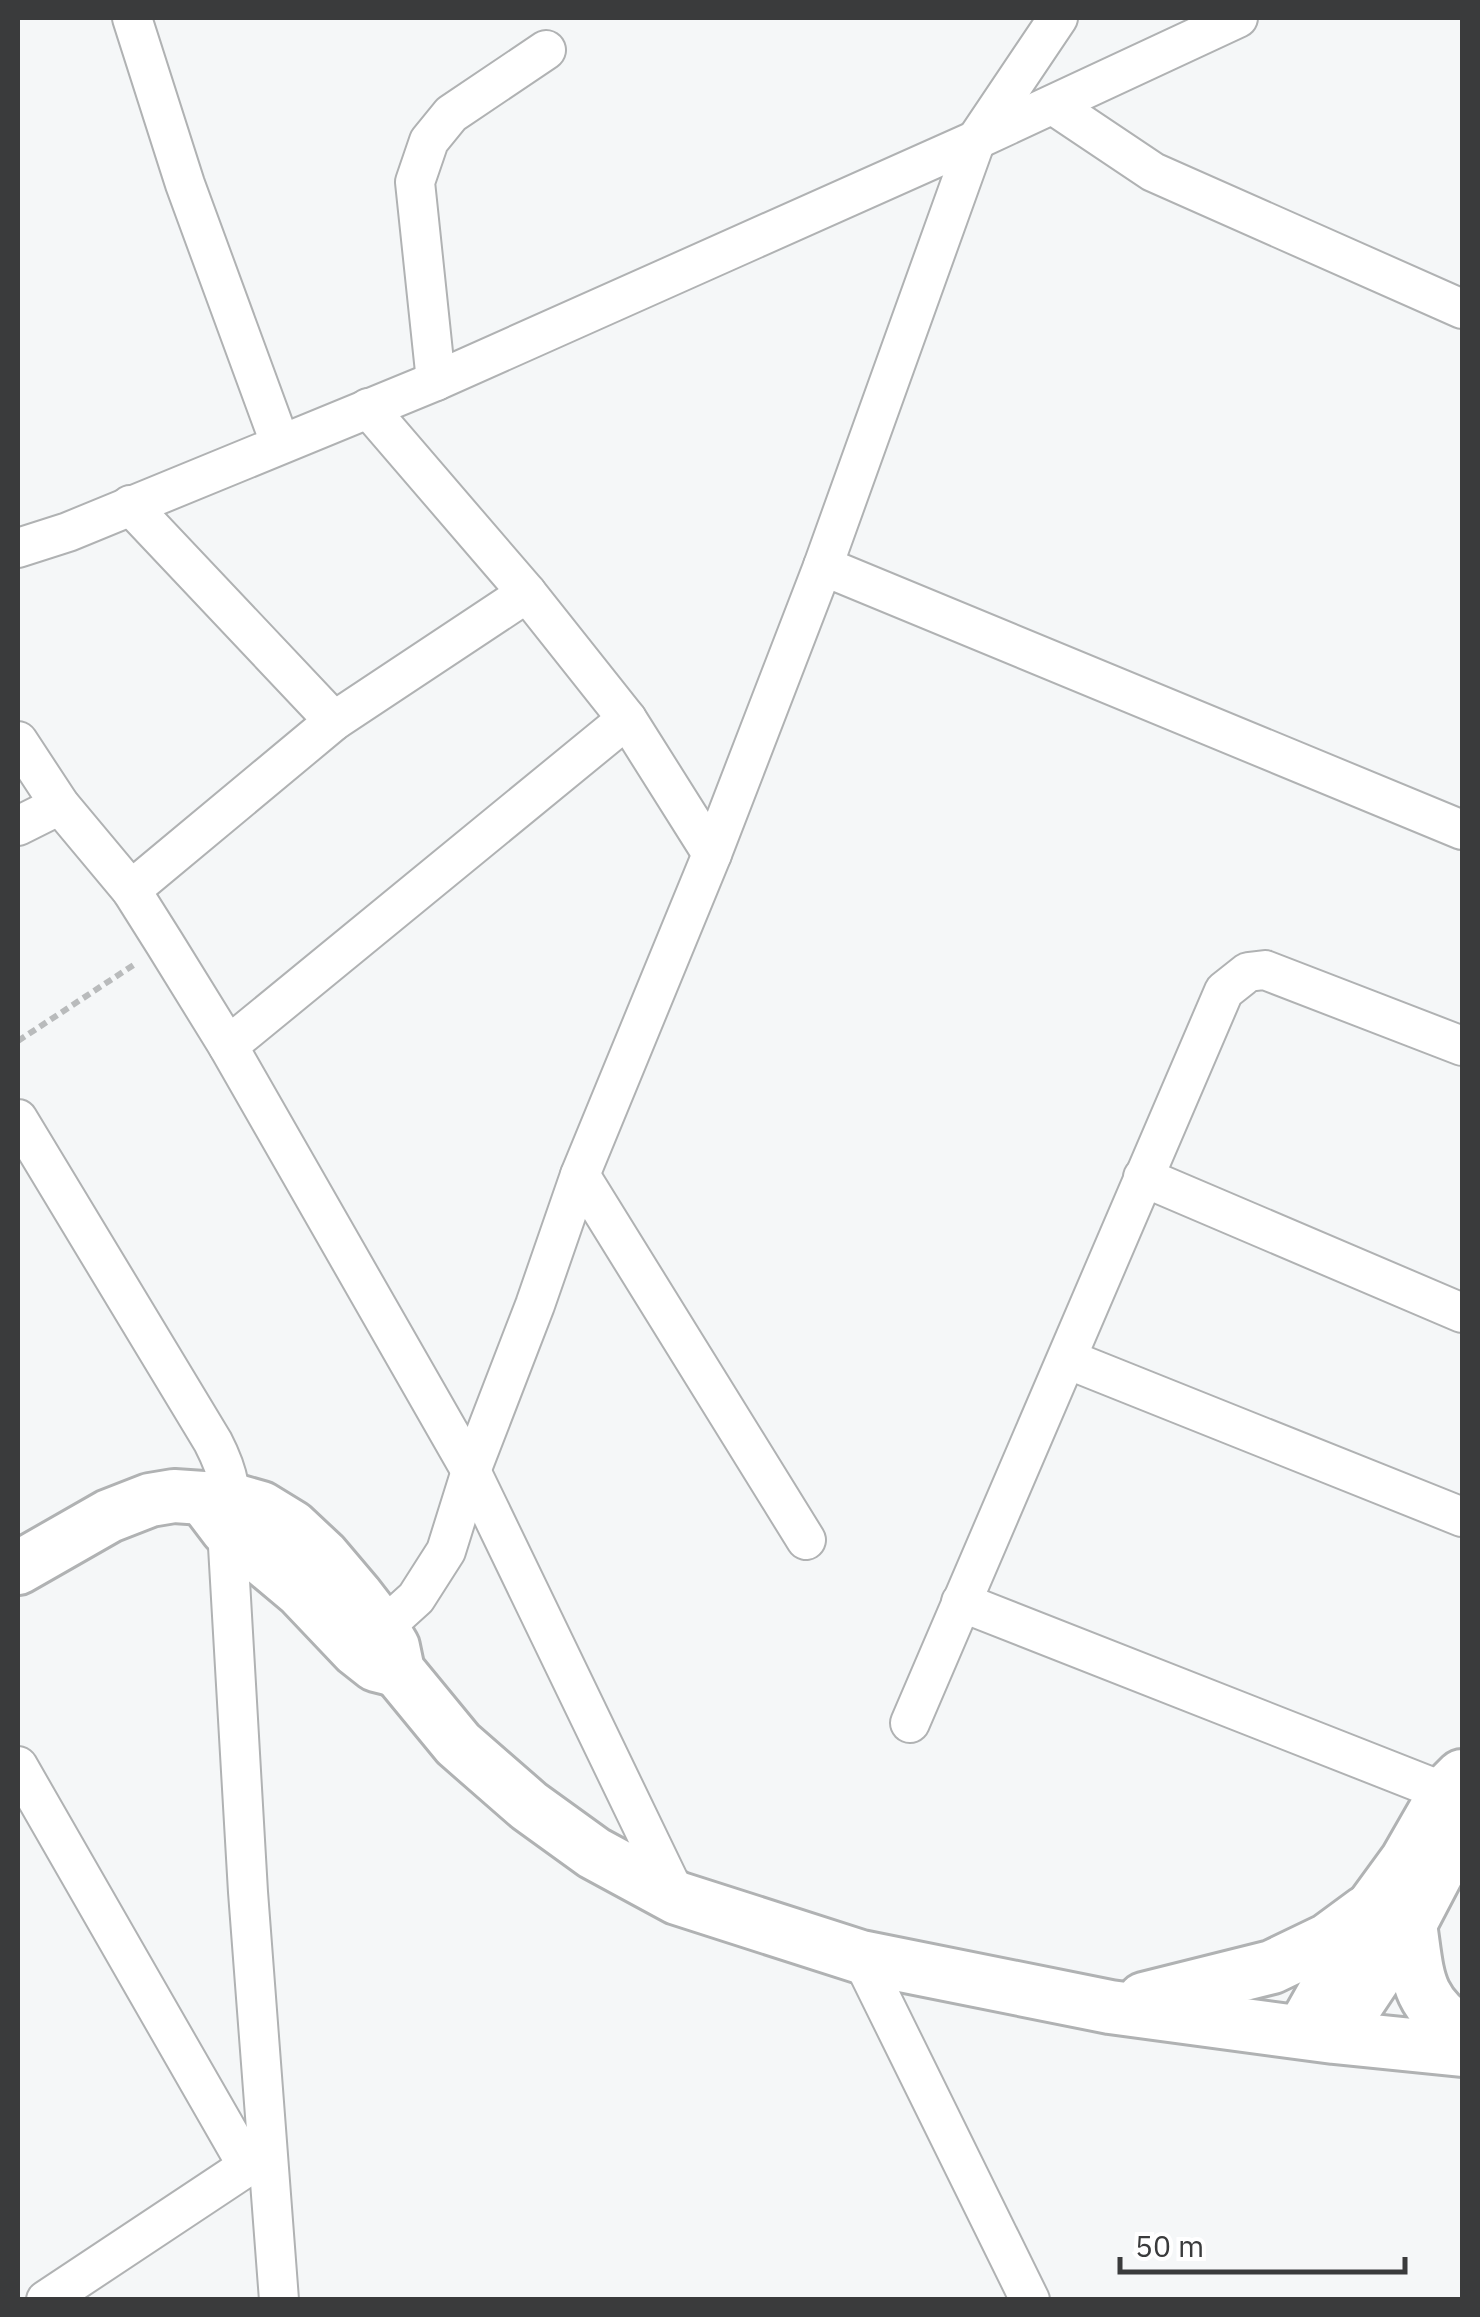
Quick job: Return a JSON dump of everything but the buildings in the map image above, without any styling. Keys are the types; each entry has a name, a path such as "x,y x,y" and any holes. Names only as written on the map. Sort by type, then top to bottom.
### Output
{"main road":[{"path":"18,1568 109,1516 150,1500 174,1496 222,1510 261,1508 292,1527 323,1556 379,1651 458,1744 529,1806 594,1853 677,1898 861,1957 1110,2007 1462,2050"},
{"path":"1318,2035 1391,1916 1442,1866 1458,1797"},
{"path":"1110,2007 1272,1967 1391,1916"},
{"path":"1391,1916 1425,1998 1433,2011 1462,2033"}],"street":[{"path":"132,18 184,184 280,443"},
{"path":"379,1651 446,1550 470,1471 535,1305 580,1175 712,854 822,566 976,140 1058,18"},
{"path":"18,548 68,532 436,381 976,140 1238,18"},
{"path":"436,381 415,182 429,141 451,114 546,50"},
{"path":"1053,105 1153,172 1462,309"},
{"path":"368,408 527,593 627,718 712,854"},
{"path":"130,505 334,721"},
{"path":"822,566 1462,830"},
{"path":"132,890 334,721 527,593"},
{"path":"228,1046 627,718"},
{"path":"18,742 60,805 132,890 228,1046 470,1471 677,1898"},
{"path":"18,826 60,805"},
{"path":"910,1723 1224,991 1248,972 1265,970 1462,1046"},
{"path":"18,1119 227,1470 222,1510 258,2160 279,2300"},
{"path":"580,1175 806,1540"},
{"path":"1143,1177 1462,1313"},
{"path":"1067,1359 1462,1517"},
{"path":"961,1602 1458,1797"},
{"path":"18,1766 258,2160"},
{"path":"861,1957 1030,2300"},
{"path":"46,2300 258,2160"}],"path":[{"path":"18,1041 165,944"}]}
